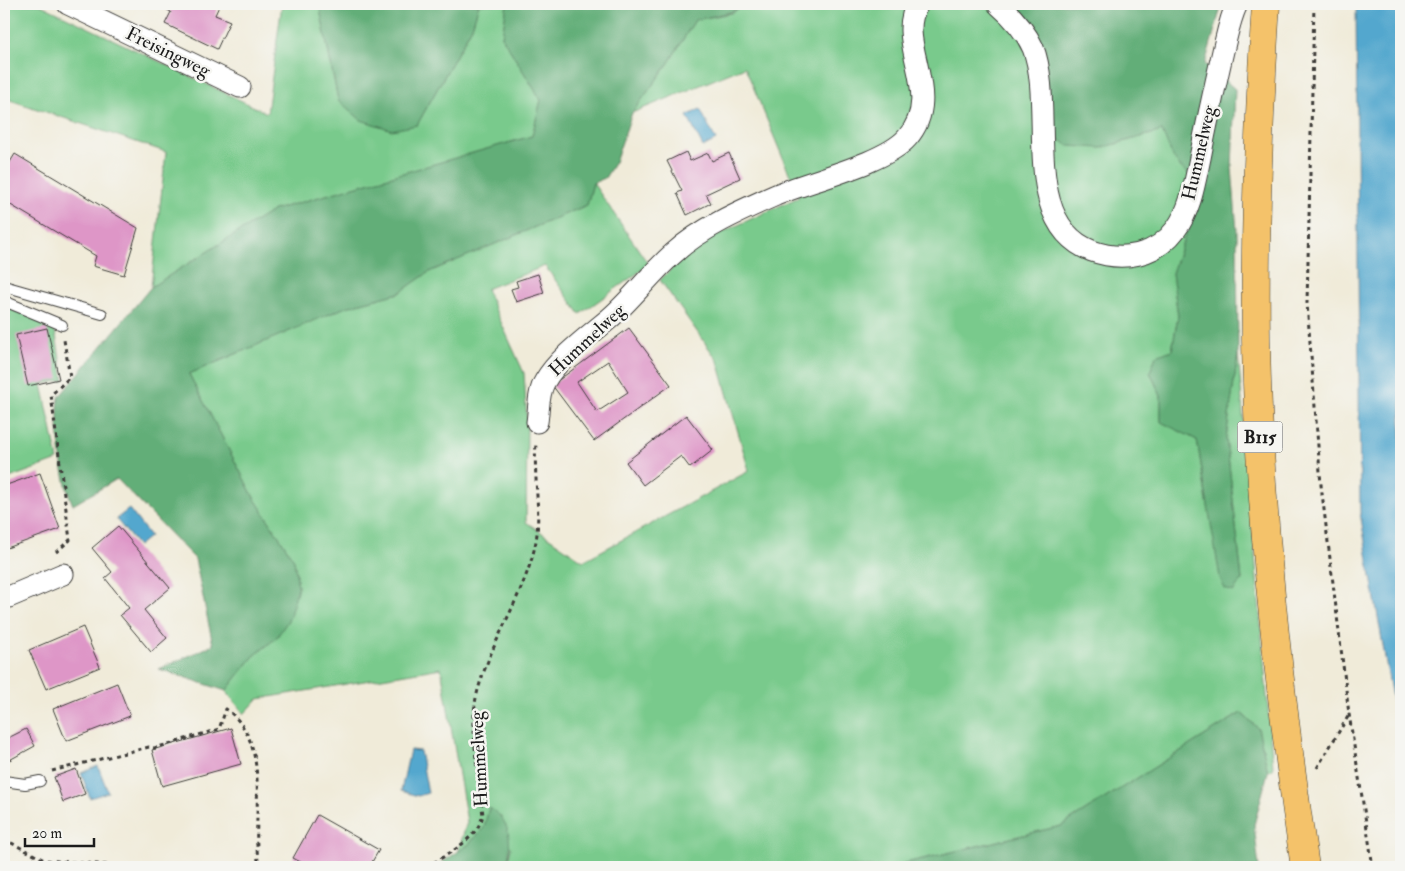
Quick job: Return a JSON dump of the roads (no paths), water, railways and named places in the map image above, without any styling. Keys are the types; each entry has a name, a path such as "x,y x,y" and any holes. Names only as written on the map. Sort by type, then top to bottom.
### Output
{"main road":[{"name":"B115","path":"1266,4 1256,215 1257,382 1268,563 1281,694 1305,867"}],"street":[{"name":"Freisingweg","path":"68,4 240,87"},
{"name":"Hummelweg","path":"538,422 544,382 555,367 629,300 674,253 712,227 775,195 876,158 907,138 916,124 922,94 912,36 912,18 918,4"},
{"name":"Hummelweg","path":"998,4 1023,30 1033,48 1038,68 1044,176 1050,204 1058,221 1070,238 1087,249 1104,255 1124,257 1142,254 1157,248 1178,227 1187,207 1194,186 1215,87 1237,4"},
{"path":"4,599 63,574"}],"lane":[{"path":"4,286 102,314"},
{"path":"4,301 62,325"},
{"path":"4,782 26,784 40,781"}],"water":[{"path":"1356,4 1401,4 1401,750 1360,513"},
{"path":"700,109 716,140 703,147 687,116"},
{"path":"129,509 150,536 138,546 116,519"},
{"path":"410,750 420,751 428,793 418,796 401,791"},
{"path":"98,766 108,792 90,798 81,773"}]}
